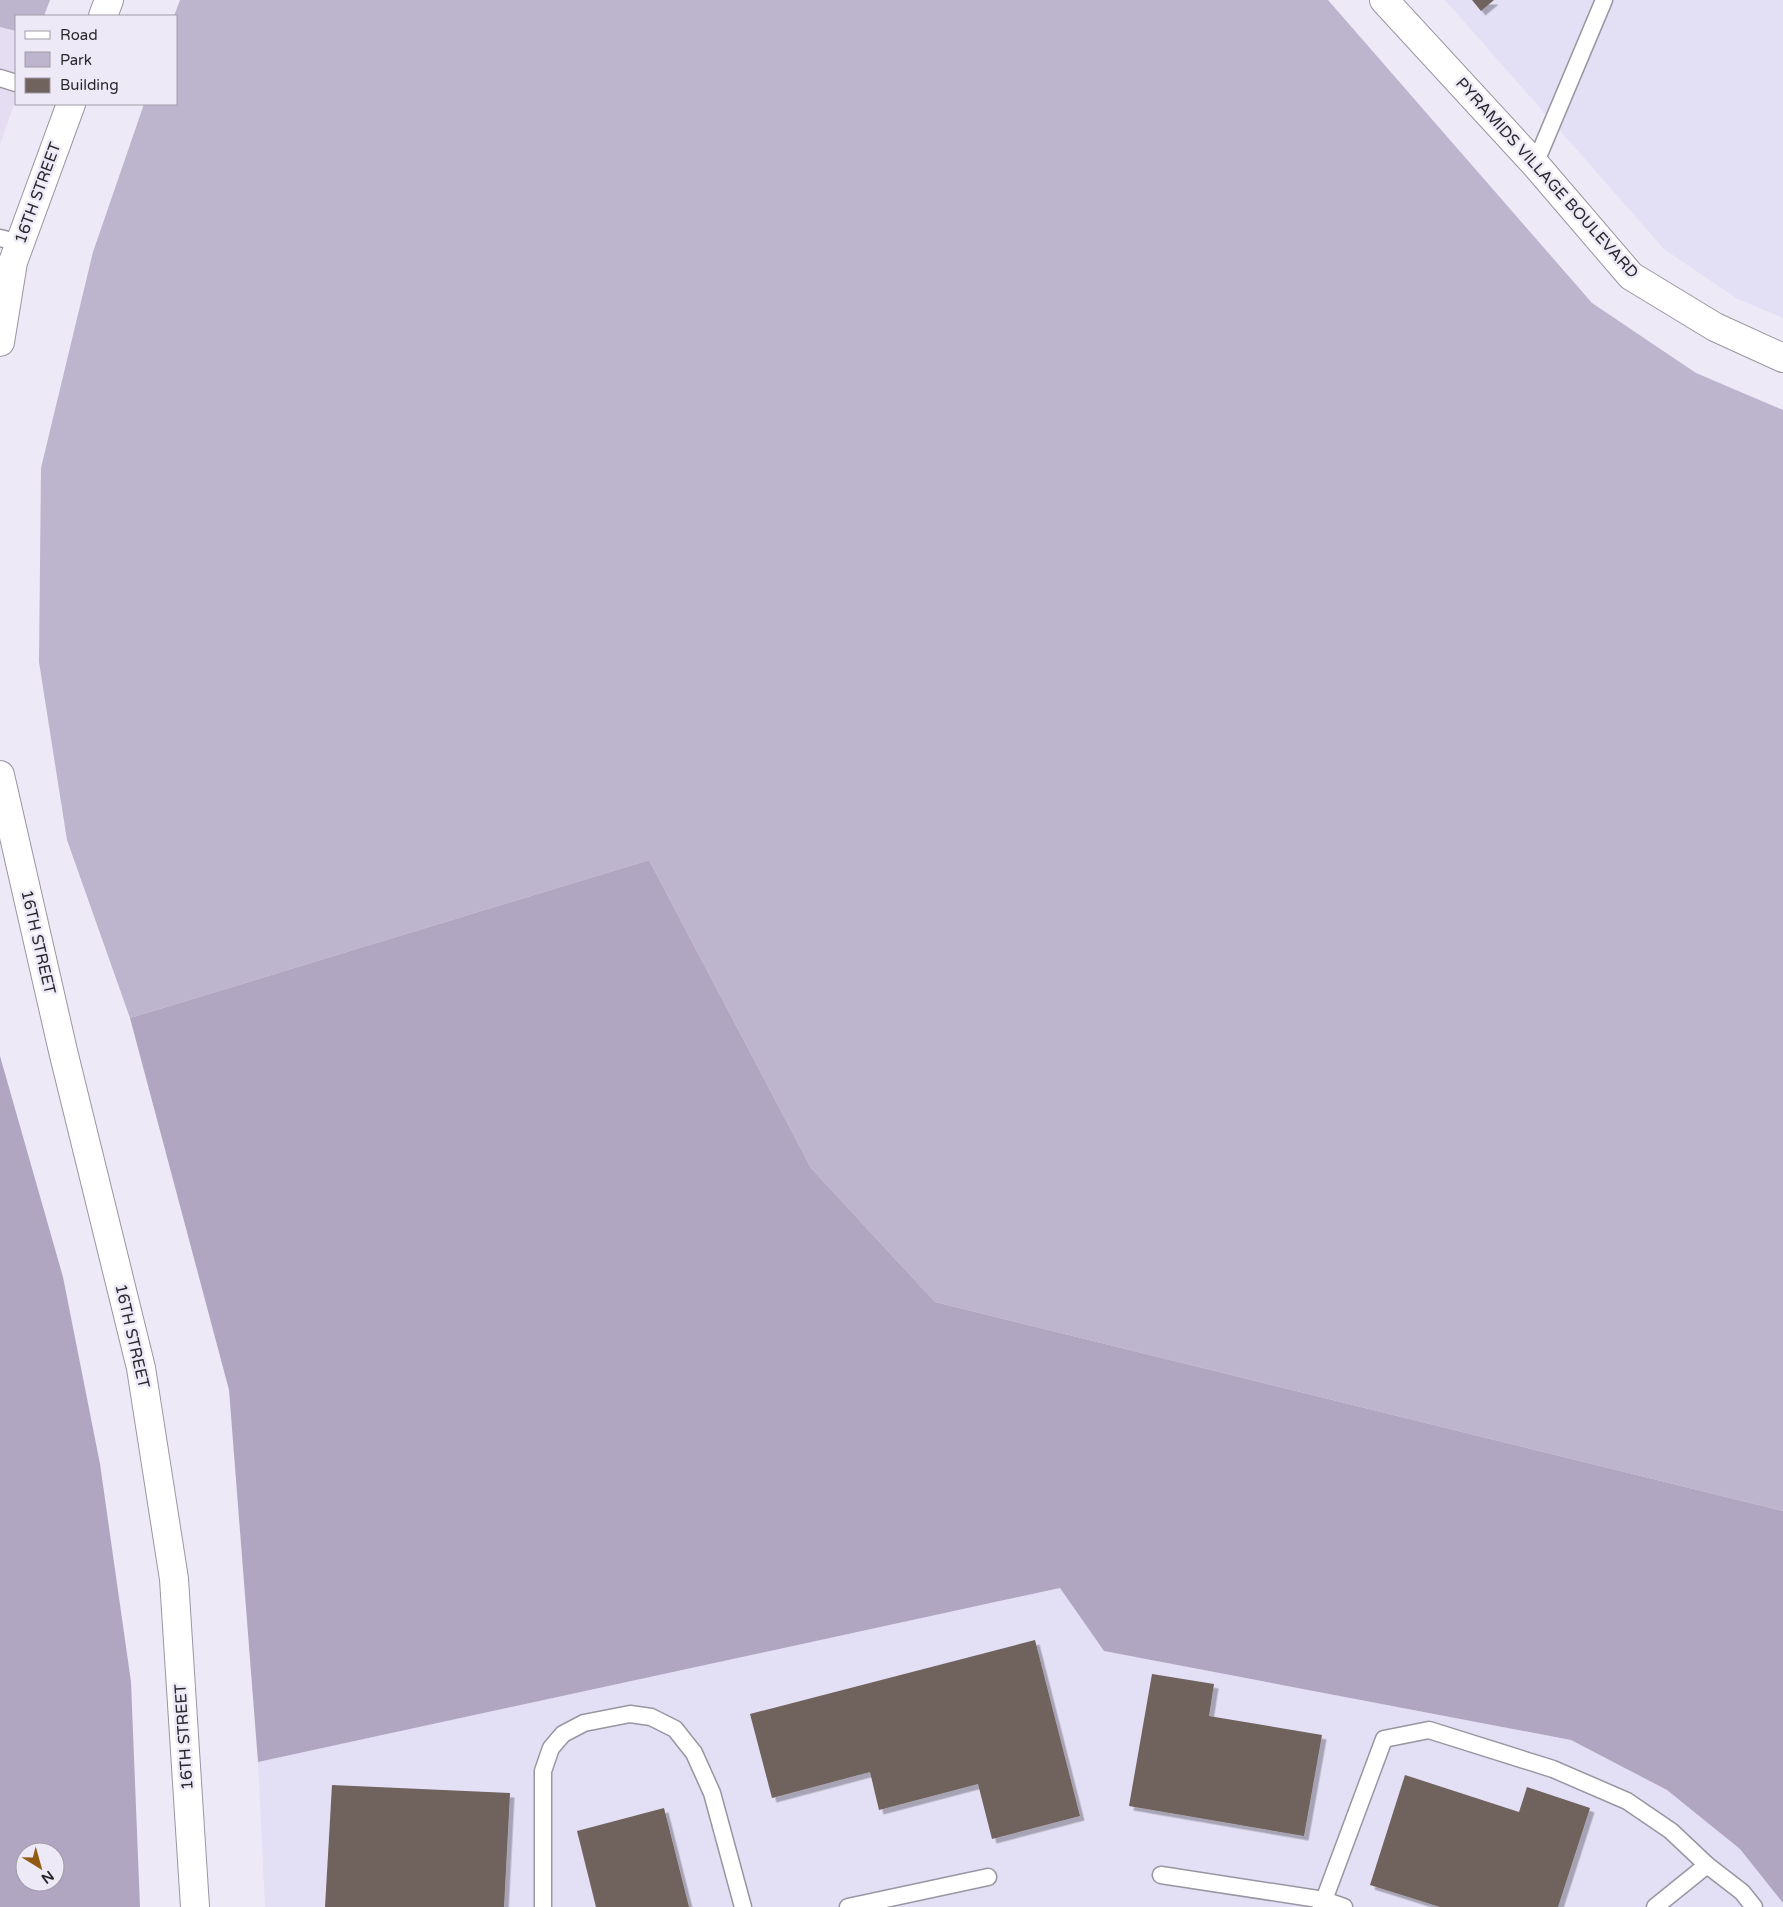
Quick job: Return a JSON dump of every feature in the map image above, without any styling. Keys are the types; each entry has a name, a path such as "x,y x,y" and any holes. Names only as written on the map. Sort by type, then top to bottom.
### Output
{"street":[{"path":"103,15 109,0"},
{"name":"PYRAMIDS VILLAGE BOULEVARD","path":"1384,0 1535,164 1631,276 1715,328 1783,358"},
{"name":"16TH STREET","path":"0,342 13,262 10,240 71,105"},
{"name":"16TH STREET","path":"0,775 63,1050 141,1368 174,1578 195,1907"}],"lane":[{"path":"1535,164 1604,0"},
{"path":"0,78 15,83"},
{"path":"543,1907 543,1771 551,1748 563,1734 584,1723 630,1714 651,1718 675,1729 694,1752 712,1793 743,1907"},
{"path":"1322,1904 1384,1739 1429,1730 1553,1769 1627,1800 1671,1831 1707,1864 1742,1892 1754,1907"},
{"path":"1655,1907 1707,1864"},
{"path":"1161,1876 1344,1907"},
{"path":"848,1907 988,1877"}],"shaded area":[{"path":"1445,0 1783,0 1783,318 1736,298 1664,249"},
{"path":"0,27 15,31 15,101 0,145"},
{"path":"649,860 811,1168 935,1302 1783,1511 1783,1903 1740,1849 1667,1790 1571,1740 1104,1651 1060,1588 258,1762 229,1390 130,1018"},
{"path":"0,1056 63,1277 100,1464 131,1682 140,1907 0,1907"},
{"path":"1060,1588 1104,1651 1571,1740 1667,1790 1740,1849 1783,1903 1783,1907 265,1907 258,1762"}],"green space":[{"path":"0,0 50,0 44,15 15,15 15,31 0,27"},
{"path":"180,0 1328,0 1592,303 1696,373 1783,410 1783,1511 935,1302 811,1168 649,860 130,1018 67,840 39,662 41,468 93,252 144,105 178,105 178,15 174,15"}],"building":[{"path":"1472,0 1494,0 1481,11"},
{"path":"1035,1640 1080,1816 992,1839 978,1784 879,1810 870,1772 772,1798 750,1714"},
{"path":"1152,1674 1214,1684 1209,1716 1322,1735 1304,1836 1129,1806"},
{"path":"1405,1775 1519,1812 1527,1787 1590,1808 1558,1907 1440,1907 1370,1885"},
{"path":"332,1785 510,1793 504,1907 325,1907"},
{"path":"664,1808 689,1907 596,1907 577,1831"}]}
